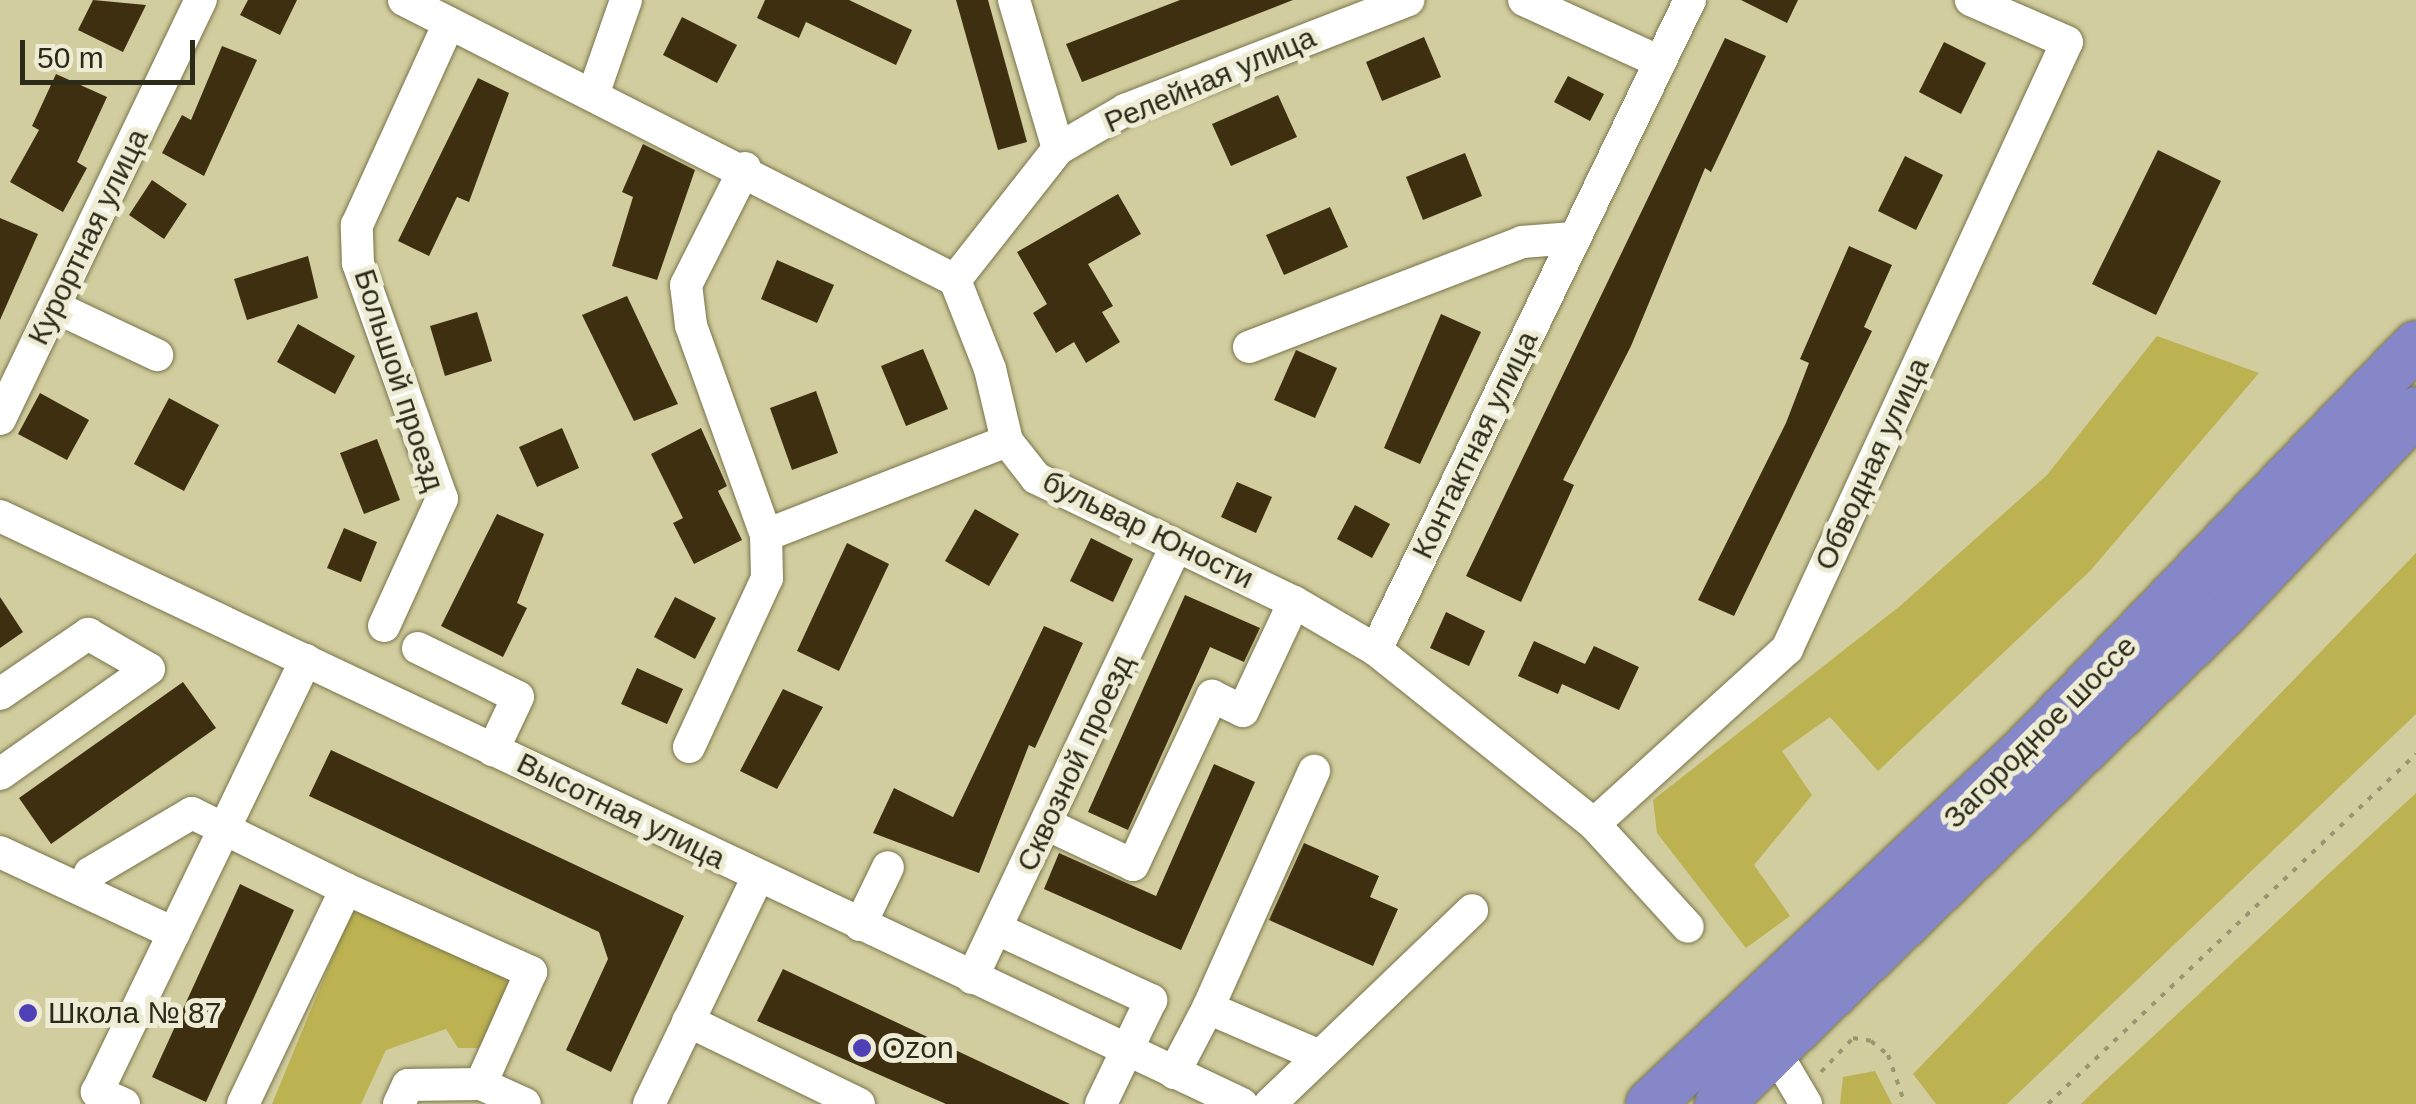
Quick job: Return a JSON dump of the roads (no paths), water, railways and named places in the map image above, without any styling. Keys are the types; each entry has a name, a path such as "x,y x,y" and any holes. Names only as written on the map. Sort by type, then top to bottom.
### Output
{"highway":[{"name":"Загородное шоссе","path":"1650,1104 2027,748 2416,345"},
{"name":"Загородное шоссе","path":"1719,1104 1776,1053 2222,616 2416,411"}],"street":[{"name":"Курортная улица","path":"0,419 202,0"},
{"path":"404,0 745,168 955,280"},
{"path":"594,92 626,0"},
{"path":"1014,0 1058,149"},
{"name":"Релейная улица","path":"955,280 1058,149 1126,110 1408,0"},
{"path":"1524,0 1660,62"},
{"name":"Контактная улица","path":"1376,650 1690,0"},
{"name":"Обводная улица","path":"1594,824 1786,649 2067,42 1971,0"},
{"name":"Большой проезд","path":"384,626 442,499 358,263 357,225 450,22"},
{"path":"688,747 767,578 766,534 691,325 686,285 745,168"},
{"path":"1250,347 1522,242 1573,238"},
{"name":"бульвар Юности","path":"955,280 990,369 1007,441 1036,478 1294,602 1376,650 1594,824 1688,927"},
{"path":"55,307 158,355"},
{"path":"766,534 1007,441"},
{"name":"Высотная улица","path":"0,516 1242,1104"},
{"name":"Сквозной проезд","path":"972,978 1176,546"},
{"path":"1046,824 1133,865 1212,696 1243,711 1294,602"},
{"path":"0,694 88,634 149,668 0,774"},
{"path":"418,648 518,696 492,750"},
{"path":"124,1104 97,1092 306,660"},
{"path":"1174,1073 1208,1008 1314,771"},
{"path":"82,889 90,872 192,813 531,972 481,1084"},
{"path":"0,852 174,933"},
{"path":"860,925 888,867"},
{"path":"651,1103 758,876"},
{"path":"243,1104 346,888"},
{"path":"1270,1104 1472,910"},
{"path":"997,929 1151,1000 1102,1104"},
{"path":"1208,1008 1317,1055"},
{"path":"688,1021 859,1104"},
{"path":"1776,1053 1803,1100"},
{"path":"399,1104 408,1085 481,1084 525,1104"}],"place":[{"name":"Школа № 87","path":"28,1013"},
{"name":"Ozon","path":"862,1048"}]}
